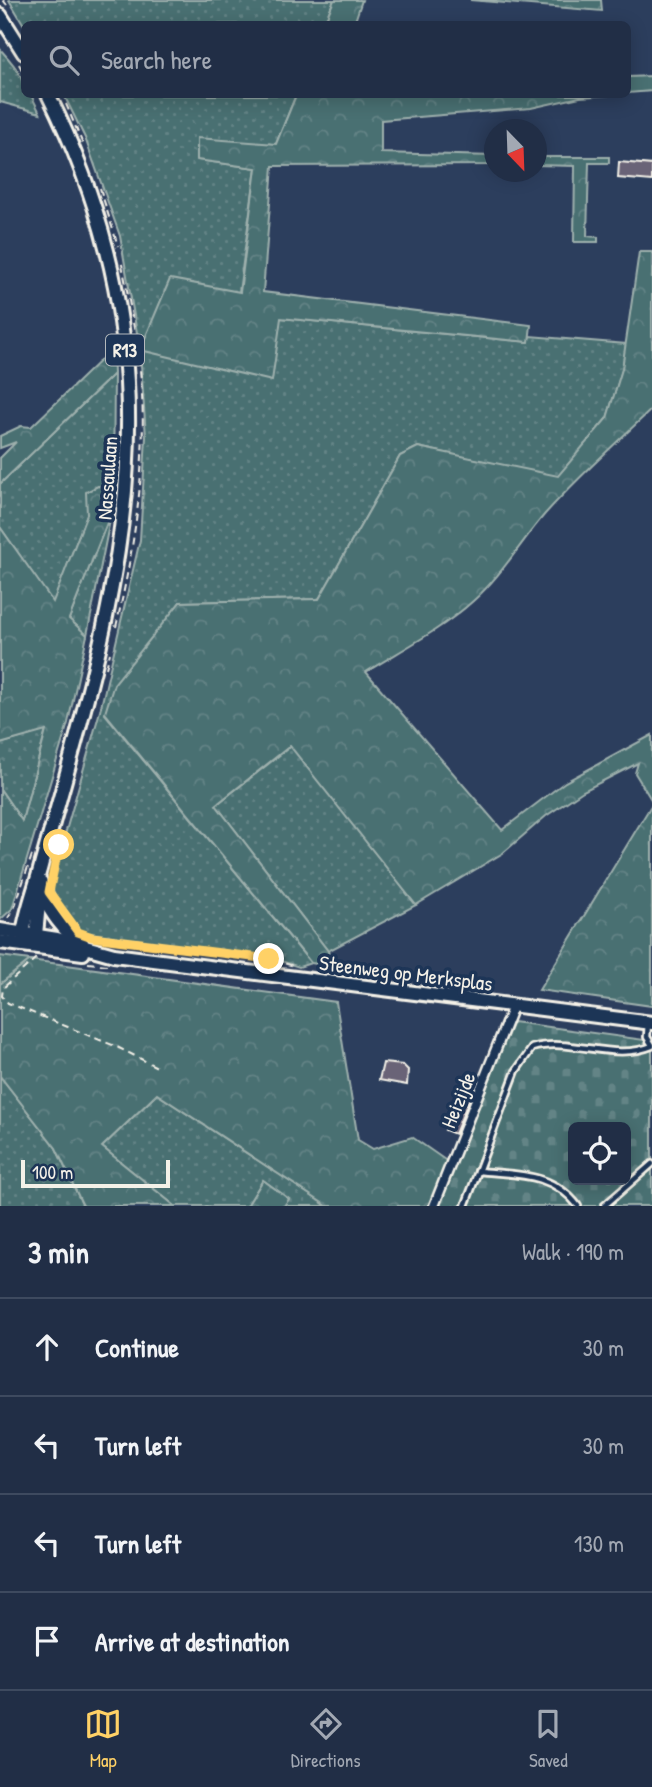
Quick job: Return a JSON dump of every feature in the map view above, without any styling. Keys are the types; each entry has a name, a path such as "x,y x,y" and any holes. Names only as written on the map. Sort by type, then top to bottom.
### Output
{"main road":[{"path":"0,15 21,48"},
{"name":"Nassaulaan","path":"31,940 27,912 107,616 124,515 130,436 124,340 112,275 85,180 50,98"},
{"name":"Nassaulaan","path":"31,940 40,892 41,867"},
{"path":"40,892 72,937 129,957"},
{"path":"2,931 27,912"},
{"path":"2,931 31,940"},
{"name":"Steenweg op Merksplas","path":"31,940 114,955 650,1023"}],"street":[{"name":"Heizijde","path":"434,1206 513,1006"}],"lane":[{"path":"465,1206 516,1071 531,1048 573,1045 619,1052 642,1050 652,1046 647,1037 650,1023"},
{"path":"604,1206 652,1164"},
{"path":"478,1171 540,1176 557,1184 578,1206"}],"path":[{"path":"62,98 85,150"},
{"path":"99,184 115,232 140,373 142,432 136,522 114,635"},
{"path":"105,673 111,648"},
{"path":"2,931 14,909 36,844"},
{"path":"92,937 273,960 299,968"},
{"path":"31,940 35,961 3,988 2,996 8,1003 115,1046 157,1067"}],"green space":[{"path":"9,0 334,0 325,21 22,21"},
{"path":"334,0 362,0 355,21 325,21"},
{"path":"470,0 601,0 602,11"},
{"path":"0,49 20,75 21,98 32,98 40,113 0,102"},
{"path":"652,76 652,91 631,93 631,77"},
{"path":"65,98 295,98 276,144 197,160 256,168 239,292 271,381 280,318 528,342 530,336 626,344 622,370 607,418 558,477 418,447 400,456 319,599 180,602 105,714 311,963 299,967 272,958 82,932 55,896 51,884 100,711 140,540 146,437 140,350 120,236 85,138"},
{"path":"295,98 576,98 531,108 381,120 381,153 484,156 484,165 273,166 263,292 531,325 529,342 281,318 272,381 140,350 170,279 240,292 256,168 197,160 197,138 276,144"},
{"path":"547,157 609,157 609,163 589,163 587,236 598,237 598,242 574,242 575,166 547,165"},
{"path":"639,252 652,252 652,409 558,500 493,581 473,601 435,630 366,672 502,830 565,782 652,735 652,801 635,773 638,763 583,791 546,816 503,853 416,905 290,746 216,805 328,951 332,966 311,963 105,713 114,684 180,602 319,599 400,456 418,447 558,476 607,418 622,369"},
{"path":"113,348 114,374 0,484 0,458 16,442 0,448 0,436 21,426 31,427"},
{"path":"114,374 113,490 98,486 87,492 87,514 53,603 0,527 0,484"},
{"path":"98,486 113,490 112,510 69,619 87,635 68,723 12,909 0,920 0,789 22,821 46,731 0,744 0,527 53,602 87,514 86,492"},
{"path":"112,510 87,635 69,619"},
{"path":"46,730 22,821 0,789 0,744"},
{"path":"291,746 416,905 328,951 216,805"},
{"path":"652,804 652,1006 539,990"},
{"path":"0,956 30,960 0,984"},
{"path":"30,960 336,1002 358,1140 373,1149 412,1137 448,1162 430,1206 327,1206 157,1094 102,1147 175,1206 83,1206 56,1148 0,1076 0,984"},
{"path":"513,1022 652,1041 652,1206 438,1206"},
{"path":"0,1076 56,1148 83,1206 0,1206"},
{"path":"157,1094 327,1206 284,1206 289,1199 263,1180 247,1206 175,1206 102,1147"},
{"path":"263,1180 289,1199 284,1206 247,1206"}],"building":[{"path":"619,162 652,165 652,181 618,178"},
{"path":"383,1063 403,1065 408,1070 407,1085 379,1080"},
{"path":"466,1081 475,1085 455,1134 445,1130"}],"route":[{"path":"59,845 49,881 49,892 78,932 92,937 269,959"}]}
